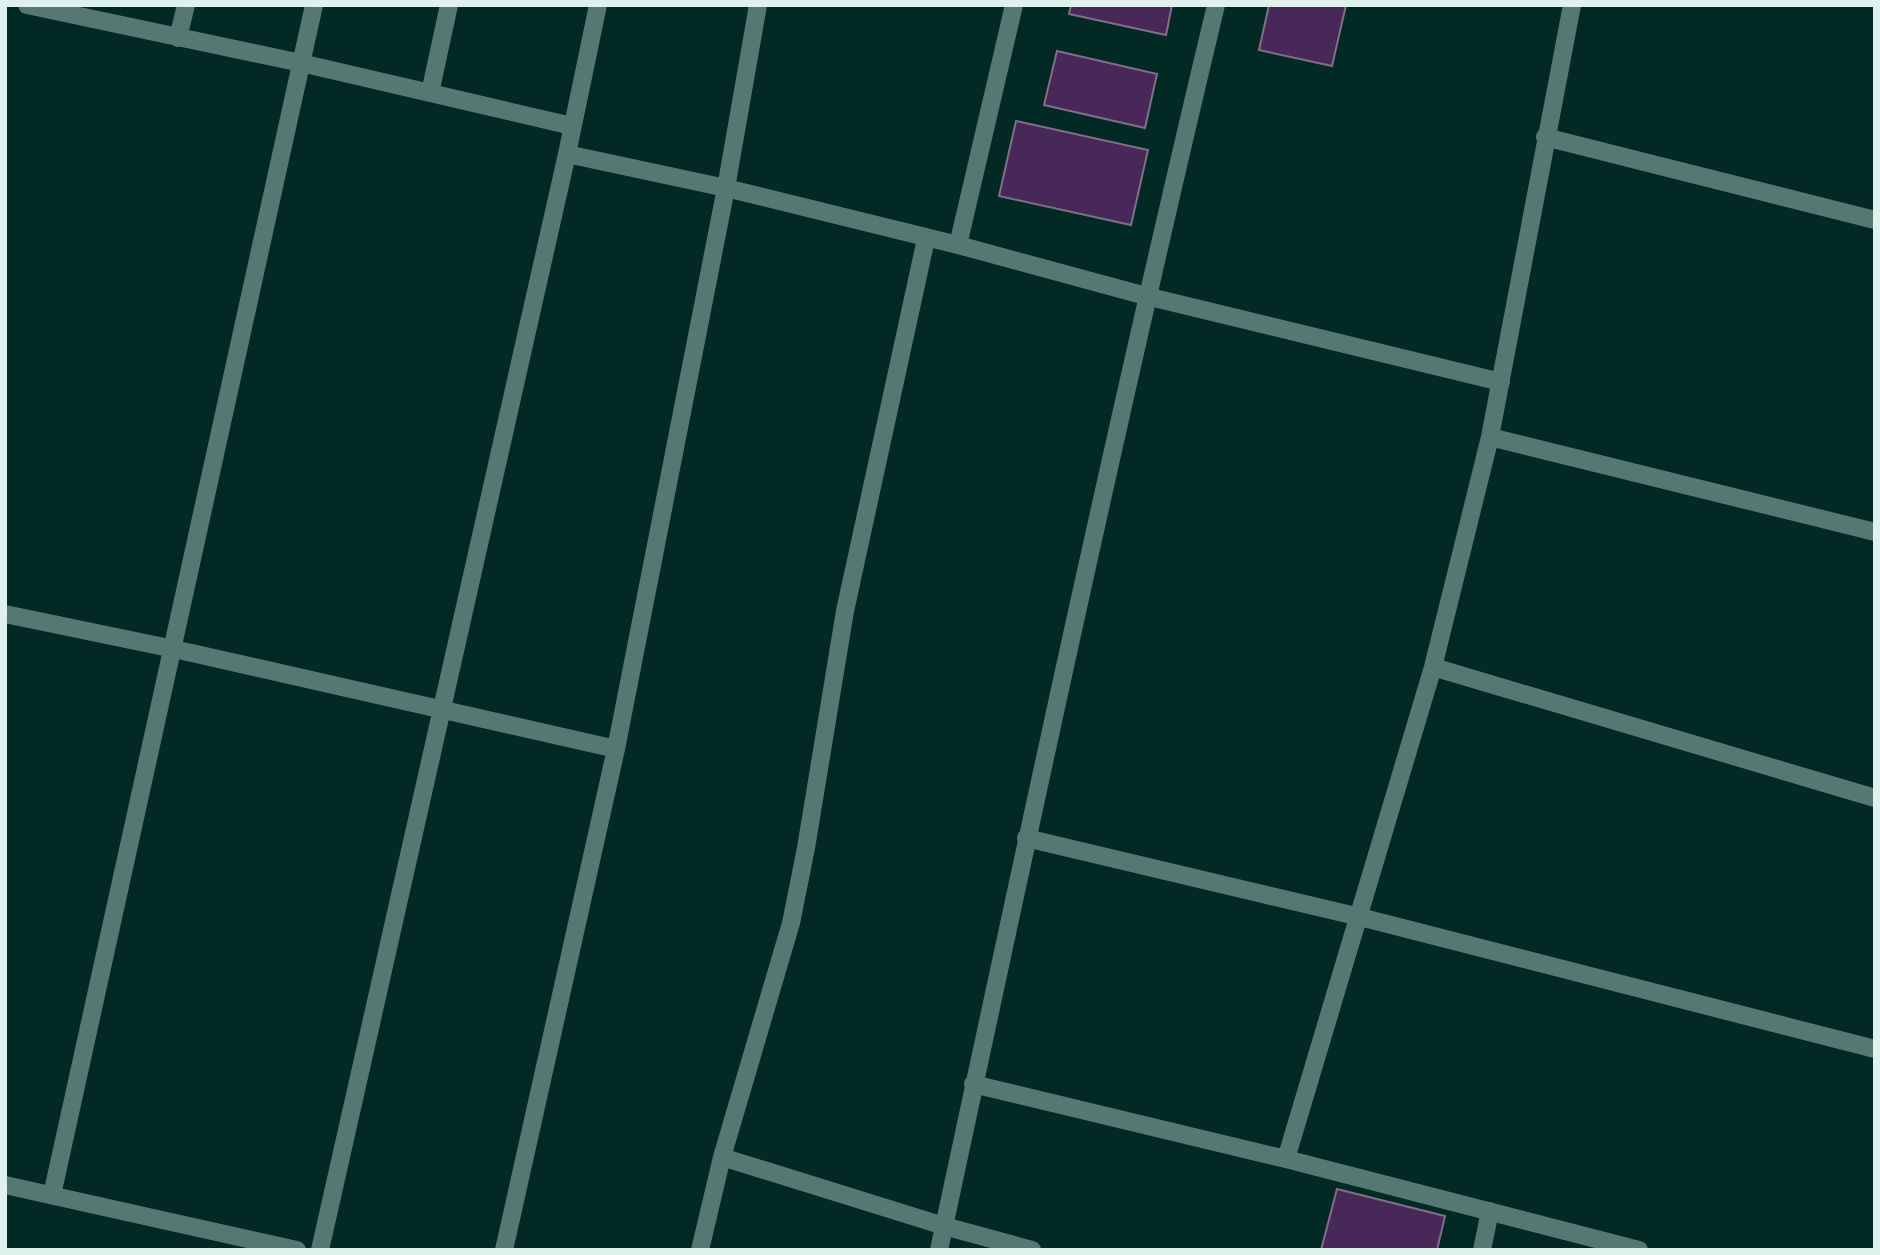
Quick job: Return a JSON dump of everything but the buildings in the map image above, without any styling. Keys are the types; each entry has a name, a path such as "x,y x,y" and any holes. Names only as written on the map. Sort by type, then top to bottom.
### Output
{"street":[{"path":"27,5 57,8 178,38 301,63 572,126"},
{"path":"178,38 186,5"},
{"path":"52,1195 314,5"},
{"path":"430,93 449,5"},
{"path":"320,1250 567,154 598,5"},
{"path":"504,1250 616,750 726,188 758,5"},
{"path":"958,245 1014,5"},
{"path":"939,1250 1026,838 1146,296 1216,5"},
{"path":"1286,1158 1433,667 1490,437 1572,5"},
{"path":"1545,137 1875,220"},
{"path":"567,154 726,188 958,245 1146,296 1501,382"},
{"path":"700,1250 722,1157 791,923 845,611 926,239"},
{"path":"1490,437 1875,532"},
{"path":"5,614 174,649 616,750"},
{"path":"1433,667 1875,798"},
{"path":"1026,838 1360,917 1875,1049"},
{"path":"973,1084 1286,1158 1639,1250"},
{"path":"722,1157 944,1226 1032,1250"},
{"path":"5,1185 298,1250"},
{"path":"1482,1250 1490,1211"}]}
